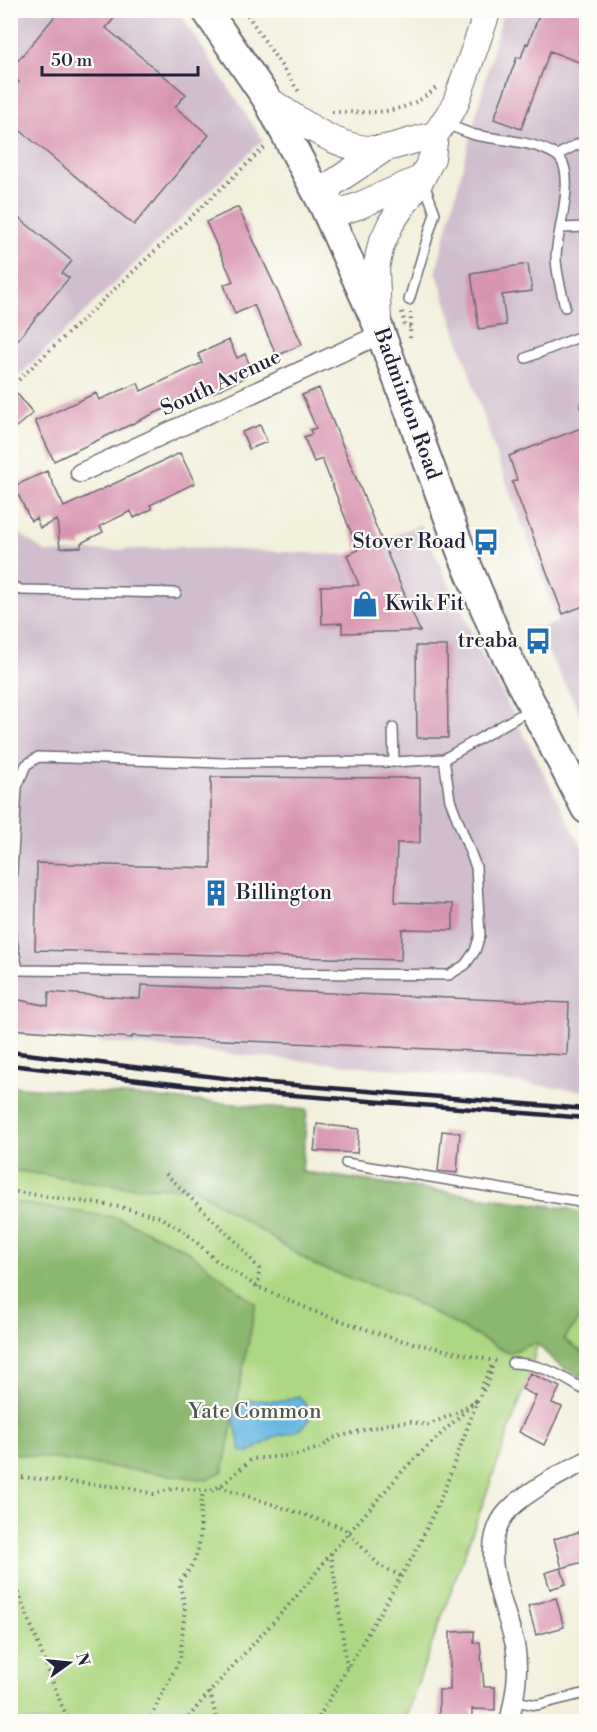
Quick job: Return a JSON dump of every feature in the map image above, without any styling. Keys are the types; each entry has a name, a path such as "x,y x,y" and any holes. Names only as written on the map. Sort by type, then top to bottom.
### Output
{"main road":[{"name":"Badminton Road","path":"206,10 267,99 324,206 380,330 461,551 497,637 586,809"},
{"path":"380,330 376,268 381,245 391,223 422,178 432,158 440,130 455,105 488,10"},
{"path":"267,99 324,135 357,146 384,148"},
{"path":"422,178 343,211 324,206 330,185 384,148 440,130"}],"street":[{"name":"South Avenue","path":"80,473 380,330"},
{"path":"509,1722 514,1701 517,1664 515,1645 493,1566 496,1532 503,1516 519,1502 586,1461"}],"lane":[{"path":"440,130 541,148 557,155 566,173 562,228 556,257 566,307"},
{"path":"557,155 586,140"},
{"path":"409,300 435,213 422,178"},
{"path":"562,228 586,228"},
{"path":"526,358 586,334"},
{"path":"10,585 21,590 176,592"},
{"path":"10,904 17,787 26,765 39,757 224,763 394,762 444,759 533,708"},
{"path":"393,728 394,762"},
{"path":"10,931 18,969 449,975 465,964 476,951 480,935 476,867 450,800 444,759"},
{"path":"346,1163 586,1203"},
{"path":"512,1363 532,1363 547,1368 586,1391"},
{"path":"514,1701 537,1705 586,1693"}],"path":[{"path":"244,10 306,101"},
{"path":"327,112 382,114 406,105 434,89 442,81"},
{"path":"10,388 284,129"},
{"path":"166,1174 242,1248 259,1269 258,1287"},
{"path":"10,1191 120,1207 160,1217 185,1232 218,1262 258,1287 318,1313 395,1339 493,1363 512,1363"},
{"path":"316,1722 417,1549 443,1493 478,1399 490,1378 493,1363"},
{"path":"10,1476 130,1488 154,1494 175,1488 212,1491 252,1459 296,1455 322,1447 333,1438 392,1423 428,1425 458,1412 478,1399"},
{"path":"185,1722 209,1691 285,1610 407,1466 478,1399"},
{"path":"219,1487 324,1519 344,1528 379,1565 401,1576"},
{"path":"148,1722 180,1659 185,1606 179,1582 193,1568 201,1548 199,1528 203,1491"},
{"path":"331,1553 347,1668"},
{"path":"10,1570 70,1722"},
{"path":"209,1691 217,1722"}],"shaded area":[{"path":"11,11 178,11 263,140 11,383"},
{"path":"503,11 586,11 586,725 537,631 558,621 498,460 436,271"},
{"path":"421,524 481,652 586,855 586,1091 404,1070 11,1034 11,528 47,553 184,547 346,555"}],"green space":[{"path":"11,1086 307,1110 302,1172 570,1209 586,1214 586,1310 564,1339 586,1355 586,1380 556,1363 536,1343 508,1353 404,1297 316,1266 194,1188 127,1187 11,1170"},
{"name":"Yate Common","path":"11,1132 570,1209 530,1373 404,1721 11,1722"},
{"path":"11,1202 119,1218 185,1249 256,1304 223,1471 207,1480 11,1453"},
{"path":"586,1310 586,1355 564,1339"}],"water":[{"path":"299,1396 310,1411 309,1421 295,1432 276,1436 249,1453 241,1451 234,1420 237,1403 247,1400 284,1401"}],"building":[{"path":"60,10 121,10 106,28 186,94 175,107 209,135 134,225 10,122 10,93 19,82 10,74 10,70"},
{"path":"541,10 586,10 586,65 550,51 521,129 494,119 517,57 521,58"},
{"path":"238,207 302,344 277,356 254,305 235,314 224,285 233,281 206,222"},
{"path":"19,218 72,261 62,273 69,278 10,349 10,228"},
{"path":"528,264 532,291 502,295 506,325 479,329 471,273"},
{"path":"229,340 237,358 245,354 251,368 244,372 246,377 193,402 191,398 155,413 54,461 35,421 96,393 99,400 138,383 141,391 202,363 198,354"},
{"path":"10,385 33,413 10,432"},
{"path":"319,388 420,631 342,633 342,623 322,624 321,586 359,585 347,555 358,550 322,459 314,462 304,437 312,434 310,430 316,428 302,395"},
{"path":"260,425 267,442 249,449 242,432"},
{"path":"586,426 586,605 563,614 512,482 517,480 509,456"},
{"path":"180,453 195,483 150,505 152,509 134,518 131,511 100,526 103,532 81,543 81,547 60,548 57,520 40,528 36,518 31,521 14,486 47,471 64,507"},
{"path":"416,646 447,646 448,738 417,738"},
{"name":"Billington","path":"211,777 420,778 420,843 397,843 395,902 453,904 453,930 402,929 401,960 35,950 37,863 211,868"},
{"path":"141,985 569,1003 567,1055 132,1036 132,1038 10,1029 10,998 48,1006 49,992 140,999"},
{"path":"317,1124 359,1129 357,1153 314,1151"},
{"path":"442,1131 460,1133 457,1173 438,1171"},
{"path":"530,1373 560,1387 552,1403 562,1407 544,1445 519,1432 536,1396 522,1389"},
{"path":"582,1531 586,1532 586,1561 562,1568 554,1539"},
{"path":"561,1568 566,1584 550,1589 545,1573"},
{"path":"556,1598 564,1627 536,1635 528,1606"},
{"path":"474,1631 474,1643 480,1642 484,1687 495,1687 495,1710 472,1709 472,1718 469,1718 469,1722 439,1722 439,1690 450,1690 450,1632"}],"railway":[{"path":"10,1052 257,1082 586,1109"},
{"path":"10,1065 216,1089 586,1118"}],"place":[{"name":"Stover Road","path":"486,542"},
{"name":"Kwik Fit","path":"365,604"},
{"name":"treaba","path":"538,641"},
{"name":"Billington","path":"216,893"}]}
